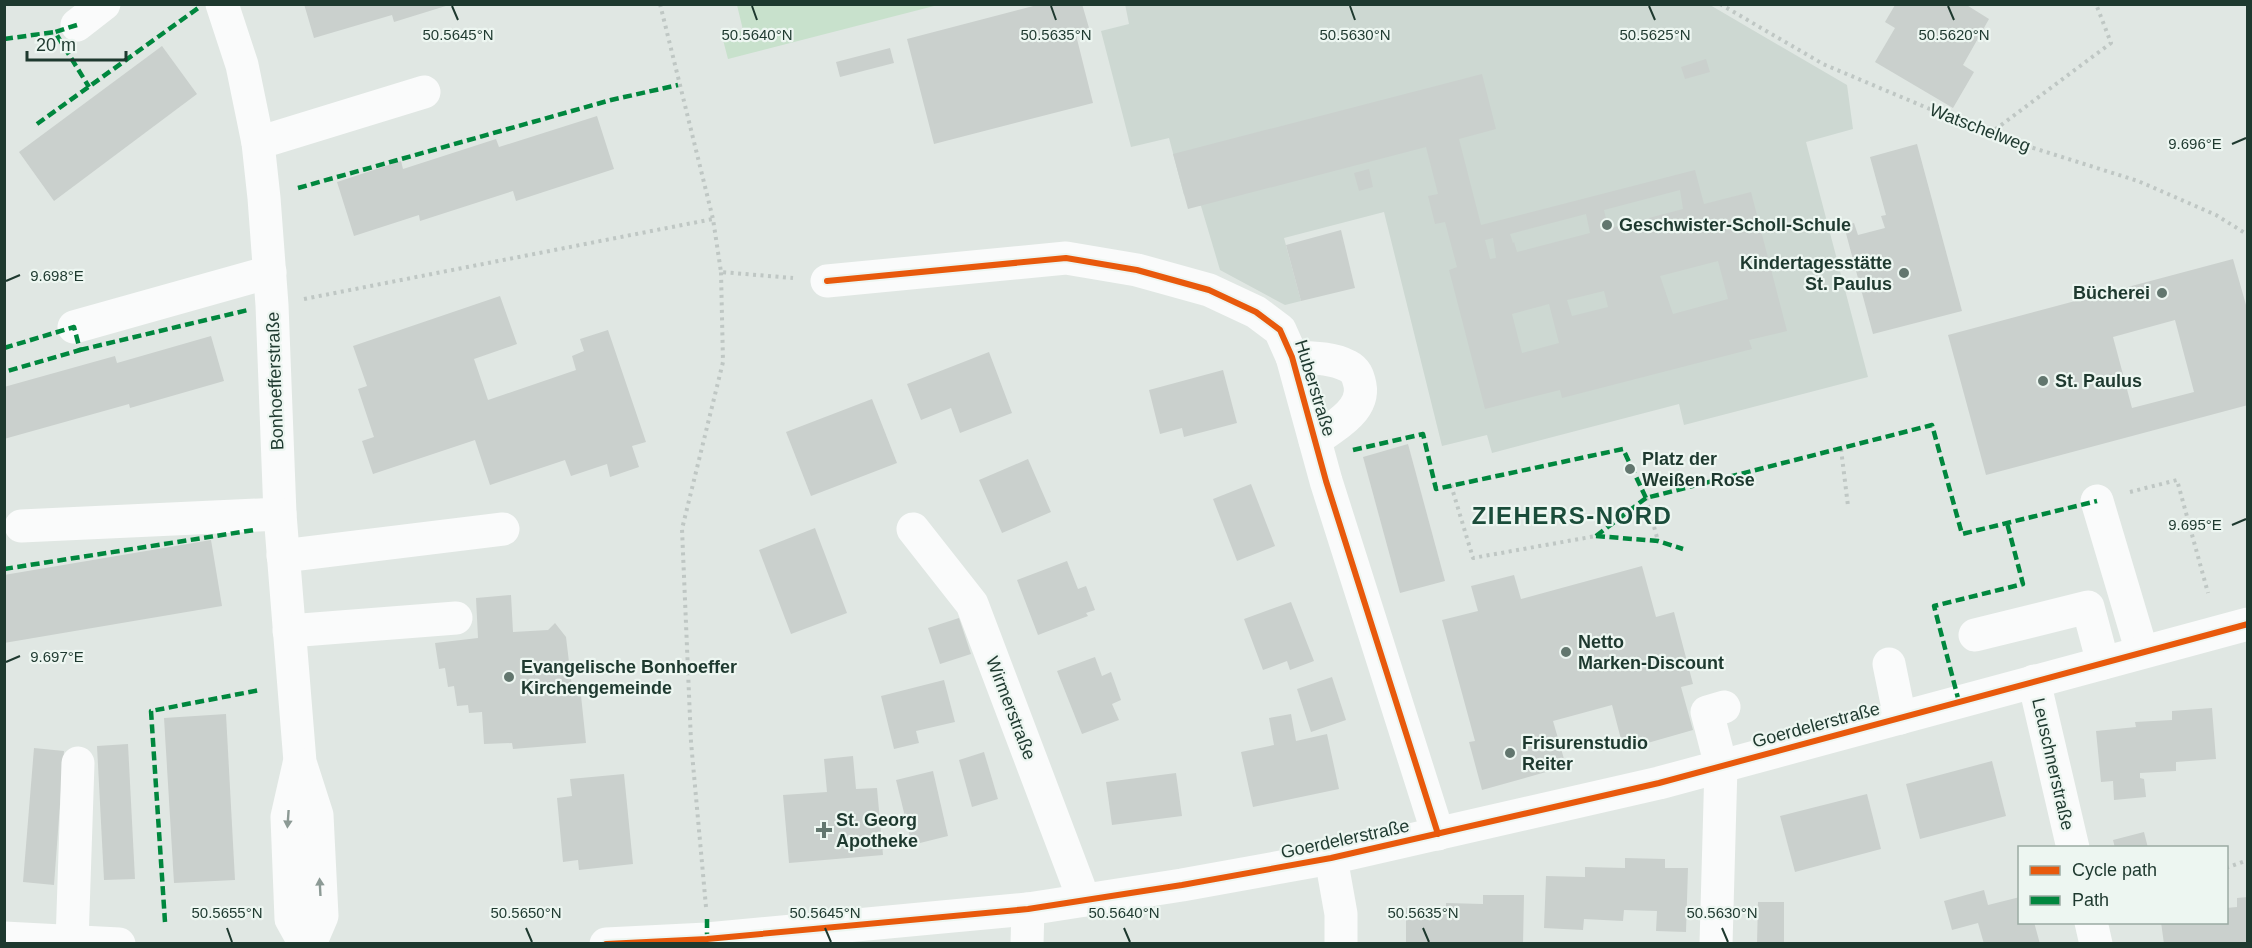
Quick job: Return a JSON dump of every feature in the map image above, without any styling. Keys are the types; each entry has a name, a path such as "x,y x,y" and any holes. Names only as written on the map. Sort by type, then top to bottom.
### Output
{"street":[{"path":"77,25 104,4"},
{"name":"Bonhoefferstraße","path":"222,4 242,65 258,142 270,272 280,514 300,762 317,815 322,916 310,944"},
{"path":"258,142 424,92"},
{"name":"Huberstraße","path":"827,281 1066,258 1137,270 1209,290 1256,312 1280,330 1292,357 1392,693 1438,834"},
{"path":"74,327 270,272"},
{"path":"1292,357 1331,360 1355,370 1359,378 1361,390 1359,401 1349,415 1315,440"},
{"path":"2097,501 2142,652"},
{"path":"21,526 280,514"},
{"path":"284,556 503,529"},
{"name":"Wirmerstraße","path":"913,529 972,604 1084,900"},
{"path":"1975,635 2088,607 2103,663"},
{"path":"289,631 456,618"},
{"name":"Goerdelerstraße","path":"606,944 707,939 1028,909 1331,858 1551,809 1721,766 2247,624"},
{"path":"1889,664 1900,718"},
{"name":"Leuschnerstraße","path":"2034,681 2073,846"},
{"path":"1716,944 1721,766 1707,711 1724,707"},
{"name":"Bonhoefferstraße","path":"300,762 287,817 291,919 304,944"},
{"path":"72,942 78,763"},
{"path":"1331,858 1341,914 1341,944"},
{"path":"1027,944 1028,909"},
{"path":"2091,924 2096,944"},
{"path":"21,941 119,944"}],"path":[{"path":"660,4 713,219 722,272 723,362 682,529 691,742 707,915"},
{"path":"1989,134 2111,43 2096,4"},
{"path":"301,300 713,219"},
{"path":"722,272 827,281"},
{"path":"1841,449 1848,506"},
{"path":"2097,501 2177,480 2208,593"},
{"path":"1451,485 1473,558 1596,536"},
{"path":"1646,498 1658,541"},
{"path":"2228,867 2247,860"}],"shaded area":[{"name":"Geschwister-Scholl-Schule","path":"1125,4 1710,5 1847,85 1853,129 1806,142 1868,377 1684,425 1679,404 1492,453 1487,435 1442,446 1384,212 1284,238 1301,301 1285,305 1220,270 1201,206 1184,195 1169,138 1131,147 1101,31 1129,24"}],"green space":[{"path":"737,4 938,5 728,59 722,36 743,30"}],"building":[{"path":"304,4 449,5 394,22 392,15 314,38"},
{"path":"1041,4 1082,4 1089,28 1075,31 1093,103 934,144 907,39"},
{"path":"1965,4 1989,19 1963,65 1974,72 1953,108 1875,62 1895,28 1885,22 1895,5"},
{"path":"162,46 197,94 54,201 19,152"},
{"path":"890,48 894,63 840,77 836,62"},
{"path":"1706,59 1710,72 1685,79 1681,67"},
{"path":"1482,74 1496,129 1459,139 1481,225 1695,170 1704,204 1751,192 1787,331 1749,340 1752,349 1562,398 1560,390 1485,409 1449,270 1457,267 1445,222 1435,224 1428,196 1438,194 1426,147 1188,209 1173,154","holes":["1680,190 1683,209 1611,228 1604,210","1586,214 1590,233 1517,252 1510,234","1493,238 1496,258 1490,259 1485,240","1718,261 1728,299 1673,314 1660,276","1604,291 1608,307 1572,316 1567,300","1549,304 1559,343 1522,353 1512,314"]},
{"path":"597,116 614,169 516,201 513,191 420,221 419,215 354,236 337,182 401,161 403,169 496,139 499,147"},
{"name":"Kindertagesstätte St. Paulus","path":"1917,144 1962,311 1873,334 1844,226 1854,223 1858,235 1885,228 1881,216 1886,215 1870,157"},
{"path":"1369,169 1373,187 1359,191 1354,173"},
{"path":"1341,230 1355,288 1301,301 1286,245"},
{"name":"St. Paulus","path":"2233,259 2248,312 2248,405 1986,475 1948,335","holes":["2175,320 2194,392 2132,408 2113,337"]},
{"path":"500,296 517,344 474,359 488,400 576,370 572,356 584,351 580,339 608,330 646,442 632,446 639,467 610,477 607,464 571,476 565,460 490,485 475,440 373,474 362,441 374,437 358,389 367,386 353,346"},
{"path":"211,336 224,381 130,408 129,404 4,439 4,387 115,356 117,363"},
{"path":"989,352 1012,413 960,433 951,408 921,420 907,384"},
{"path":"1223,370 1237,423 1184,437 1182,428 1160,434 1149,390"},
{"path":"872,399 897,463 811,496 786,432"},
{"path":"1408,444 1445,581 1400,593 1363,457"},
{"path":"1028,459 1051,512 1002,533 979,480"},
{"path":"1251,484 1275,546 1237,561 1213,499"},
{"path":"815,528 847,613 791,634 759,550"},
{"path":"211,540 222,606 4,643 4,575"},
{"path":"1067,561 1078,589 1086,586 1095,610 1086,613 1088,616 1038,635 1017,580"},
{"path":"1642,566 1656,617 1674,612 1693,684 1681,687 1693,730 1644,744 1643,738 1622,743 1612,705 1553,721 1564,759 1544,764 1546,772 1482,790 1469,742 1475,741 1442,620 1478,611 1471,586 1514,575 1521,599"},
{"name":"Evangelische Bonhoeffer Kirchengemeinde","path":"511,595 513,632 548,630 555,623 566,637 572,687 580,686 586,743 513,749 512,743 484,744 482,712 469,713 468,705 457,706 454,686 448,687 445,668 439,669 435,643 478,638 476,598"},
{"path":"1291,602 1314,661 1290,670 1287,661 1263,670 1244,619"},
{"path":"959,618 971,654 940,664 928,628"},
{"path":"1095,657 1102,676 1111,672 1121,700 1112,704 1119,720 1082,734 1057,671"},
{"path":"1332,677 1346,720 1311,732 1297,689"},
{"path":"944,680 955,722 916,731 919,743 894,749 881,696"},
{"path":"2212,708 2216,759 2176,762 2176,771 2140,773 2140,778 2144,779 2146,797 2114,800 2113,781 2101,782 2096,731 2136,727 2135,722 2172,720 2172,711"},
{"path":"226,714 235,880 174,883 164,718"},
{"path":"1291,714 1296,741 1327,734 1339,789 1253,807 1241,752 1274,745 1269,718"},
{"path":"128,744 135,879 104,880 97,746"},
{"path":"34,748 64,751 54,885 23,882"},
{"path":"984,752 998,799 972,807 959,760"},
{"path":"853,756 856,789 877,788 883,855 789,863 783,795 827,792 824,759"},
{"path":"1992,761 2006,816 1920,839 1906,784"},
{"path":"933,771 948,836 912,845 896,780"},
{"path":"1176,773 1182,816 1112,825 1106,782"},
{"path":"624,774 633,864 579,870 578,860 563,862 557,798 572,796 570,779"},
{"path":"1867,794 1881,849 1795,872 1780,816"},
{"path":"2144,832 2148,846 2114,846 2113,840"},
{"path":"1625,858 1665,859 1665,868 1688,868 1686,932 1656,931 1657,911 1624,910 1623,921 1584,919 1583,930 1544,928 1546,876 1585,877 1585,867 1625,868"},
{"path":"1984,890 1988,905 2018,898 2018,924 2035,924 2040,944 1984,944 1978,923 1952,930 1944,901"},
{"path":"1483,895 1524,895 1523,944 1406,944 1406,908 1446,908 1446,903 1483,904"},
{"path":"2248,897 2248,944 2164,944 2161,924 2228,924 2228,908 2237,907 2237,898"},
{"path":"1758,902 1784,902 1784,944 1757,944"}],"marked path":[{"path":"37,124 201,6"},
{"path":"77,25 55,32 89,87"},
{"path":"4,39 55,32"},
{"path":"298,188 611,100 678,85"},
{"path":"80,350 248,310"},
{"path":"4,348 74,327 80,350 4,372"},
{"path":"1353,450 1423,434 1436,489 1623,449 1646,498 1932,425 1962,534 2097,501"},
{"path":"1596,536 1646,498"},
{"path":"1959,702 1934,606 2023,584 2007,523"},
{"path":"4,569 254,530"},
{"path":"1596,536 1658,541 1683,549"},
{"path":"165,922 151,711 260,690"},
{"path":"707,919 707,944"}],"cycle path":[{"path":"827,281 1066,258 1137,270 1209,290 1256,312 1280,330 1292,357 1326,481 1438,834"},
{"path":"606,944 707,939 1028,909 1182,885 1331,858 1659,783 2248,624"}],"place":[{"name":"Geschwister-Scholl-Schule","path":"1607,225"},
{"name":"Kindertagesstätte St. Paulus","path":"1904,273"},
{"name":"Bücherei","path":"2162,293"},
{"name":"St. Paulus","path":"2043,381"},
{"name":"Platz der Weißen Rose","path":"1630,469"},
{"name":"Netto Marken-Discount","path":"1566,652"},
{"name":"Evangelische Bonhoeffer Kirchengemeinde","path":"509,677"},
{"name":"Frisurenstudio Reiter","path":"1510,753"},
{"name":"St. Georg Apotheke","path":"824,830"}],"district":[{"name":"ZIEHERS-NORD","path":"1572,515"}]}
